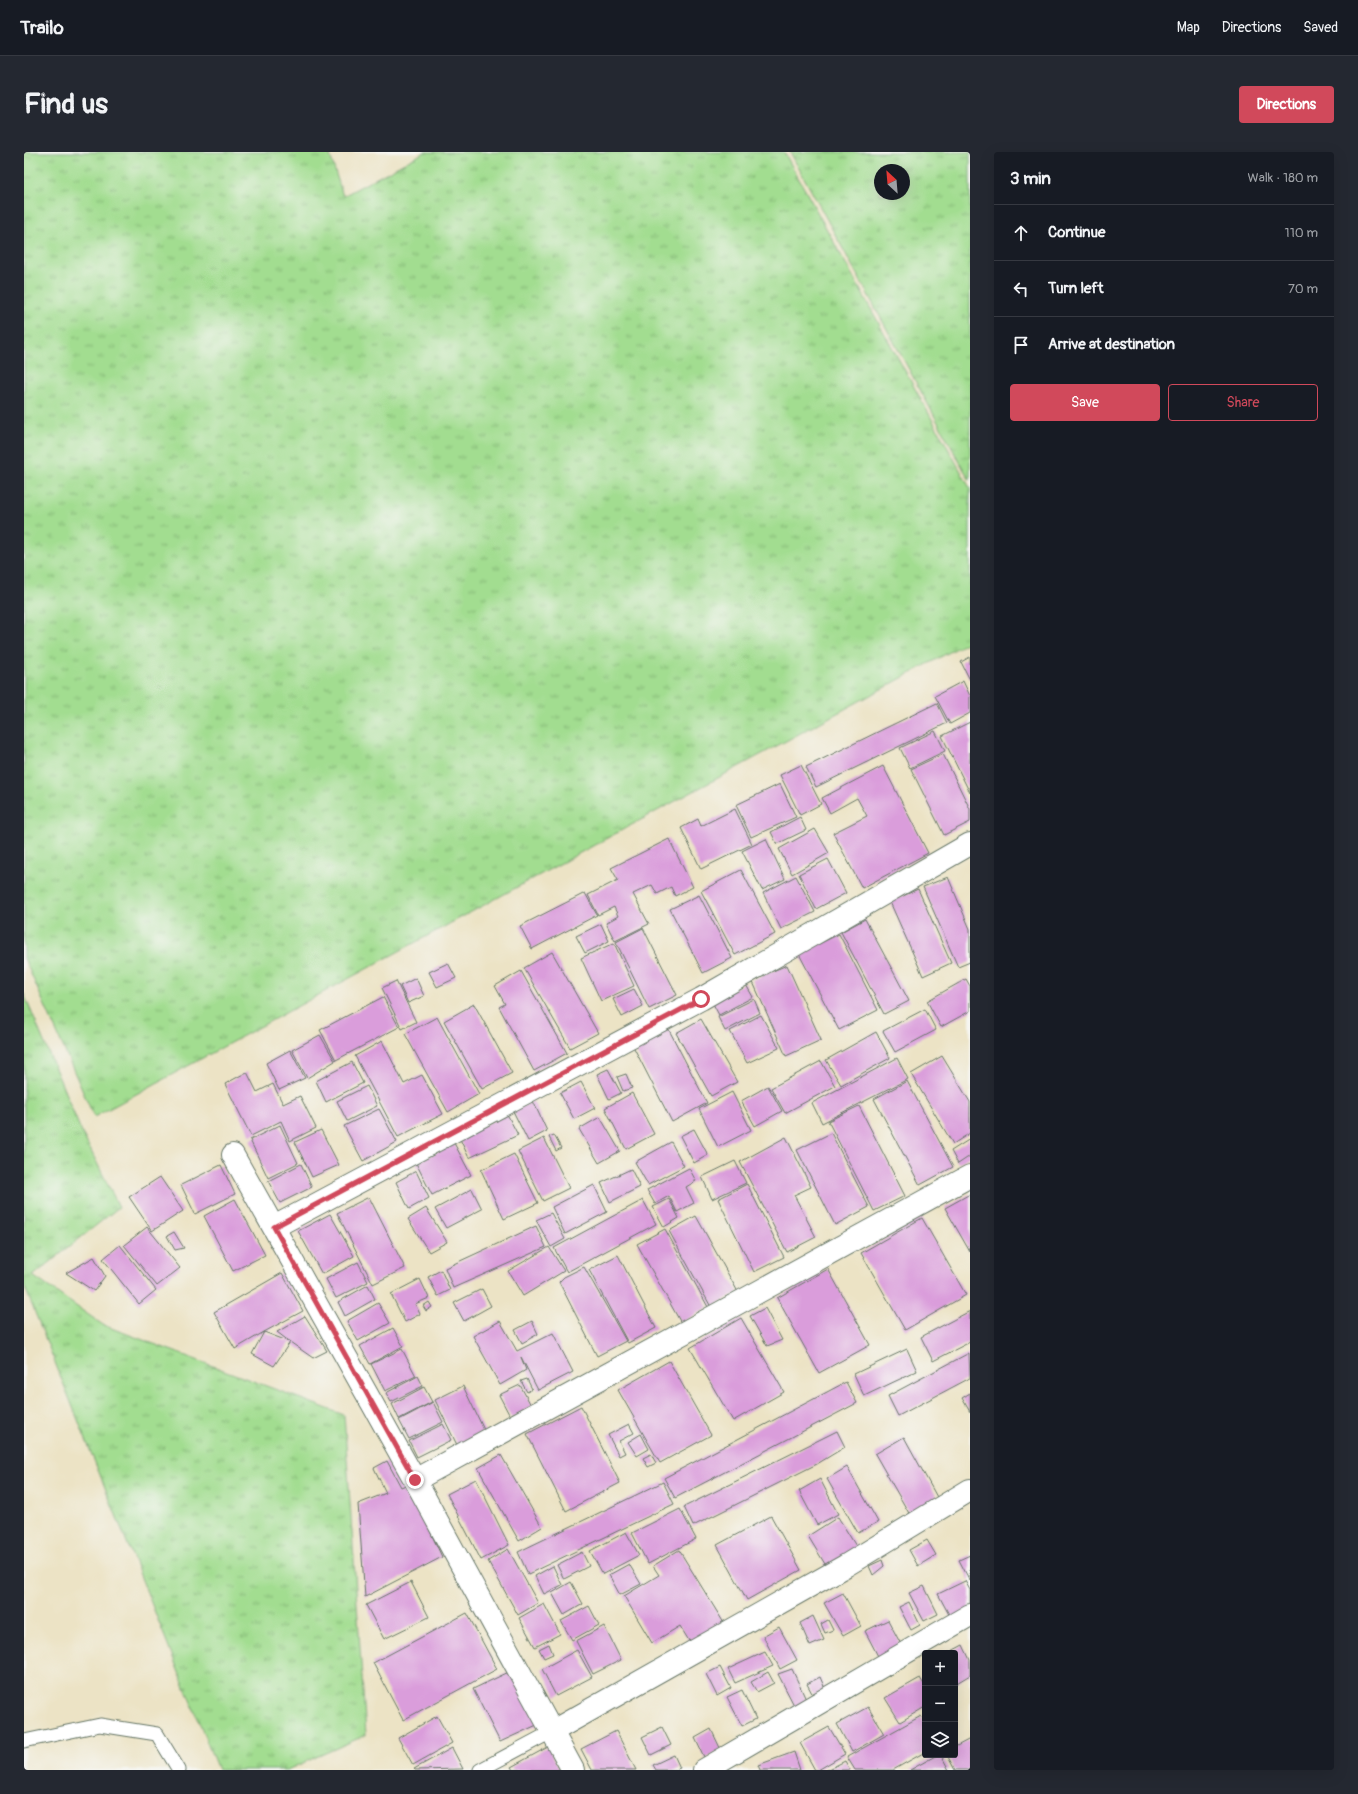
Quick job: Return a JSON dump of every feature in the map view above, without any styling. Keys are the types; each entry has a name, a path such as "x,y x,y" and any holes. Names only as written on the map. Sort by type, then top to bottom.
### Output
{"street":[{"path":"274,1227 701,999 970,844"},
{"path":"233,1156 415,1480 573,1770"},
{"path":"415,1480 970,1176"},
{"path":"551,1732 845,1566 970,1490"},
{"path":"704,1770 970,1615"}],"lane":[{"path":"24,1741 100,1725 157,1734 179,1770"},
{"path":"480,1770 551,1732"}],"green space":[{"path":"24,152 329,152 343,196 425,152 784,152 970,488 970,641 94,1117 24,958"},
{"path":"790,152 970,152 970,481"},
{"path":"24,994 82,1133 119,1207 33,1276 103,1325 344,1415 366,1735 287,1770 218,1770 24,1285"}],"building":[{"path":"970,657 970,680 961,662"},
{"path":"963,681 970,696 970,713 950,724 935,696"},
{"path":"937,703 947,723 816,787 806,767"},
{"path":"970,722 970,793 942,736"},
{"path":"935,731 945,751 910,768 900,748"},
{"path":"943,754 970,809 970,822 944,835 911,769"},
{"path":"801,765 821,804 800,815 780,775"},
{"path":"883,766 928,853 862,888 833,833 867,816 857,798 830,813 822,798"},
{"path":"780,784 796,817 751,837 736,805"},
{"path":"735,809 752,844 701,869 681,828 698,819 701,826"},
{"path":"800,817 806,830 777,844 771,832"},
{"path":"815,829 829,853 792,874 779,849"},
{"path":"669,839 693,887 675,896 671,887 657,894 652,885 633,894 649,924 615,941 606,923 618,916 614,907 598,915 588,895 618,880 611,868"},
{"path":"766,839 785,879 762,890 742,851"},
{"path":"828,859 846,893 816,909 799,874"},
{"path":"741,870 775,934 735,955 701,891"},
{"path":"796,876 815,912 781,929 763,893"},
{"path":"948,877 970,929 970,962 958,967 923,887"},
{"path":"918,889 951,963 923,976 890,902"},
{"path":"585,893 597,915 532,949 520,926"},
{"path":"699,895 732,958 703,973 670,909"},
{"path":"865,919 909,1001 884,1014 841,932"},
{"path":"601,924 609,941 585,953 576,936"},
{"path":"643,928 677,995 649,1009 616,942"},
{"path":"839,934 878,1010 839,1030 799,954"},
{"path":"614,943 634,986 601,1001 581,958"},
{"path":"552,952 598,1033 570,1048 524,968"},
{"path":"448,963 456,978 437,987 429,972"},
{"path":"787,965 821,1040 786,1056 752,980"},
{"path":"521,971 567,1053 534,1071 499,1007 505,1004 495,986"},
{"path":"416,978 424,996 408,1003 400,986"},
{"path":"966,979 970,986 970,1011 941,1027 927,1001"},
{"path":"396,981 416,1022 402,1029 382,988"},
{"path":"745,983 753,997 719,1015 711,1000"},
{"path":"634,989 643,1006 622,1017 613,999"},
{"path":"383,997 399,1027 336,1060 320,1030"},
{"path":"754,999 760,1013 725,1031 718,1017"},
{"path":"474,1004 512,1073 482,1089 444,1021"},
{"path":"925,1009 936,1030 895,1052 883,1031"},
{"path":"761,1015 779,1048 747,1063 730,1031"},
{"path":"437,1017 479,1094 448,1112 405,1034"},
{"path":"701,1019 737,1082 711,1096 676,1033"},
{"path":"668,1028 707,1103 672,1122 633,1046"},
{"path":"876,1032 890,1058 841,1085 826,1060"},
{"path":"320,1035 335,1061 307,1078 292,1050"},
{"path":"382,1041 404,1084 422,1075 443,1114 398,1137 355,1056"},
{"path":"290,1050 305,1078 279,1090 266,1063"},
{"path":"942,1056 970,1102 970,1133 953,1144 911,1074"},
{"path":"897,1058 908,1079 822,1123 812,1103"},
{"path":"821,1061 835,1086 785,1113 771,1088"},
{"path":"352,1062 363,1083 326,1102 316,1081"},
{"path":"608,1069 621,1093 609,1099 597,1074"},
{"path":"247,1072 257,1092 273,1084 283,1104 300,1096 316,1128 290,1141 281,1121 251,1136 225,1084"},
{"path":"626,1074 632,1088 623,1091 617,1077"},
{"path":"907,1081 953,1167 920,1185 874,1099"},
{"path":"581,1082 595,1108 574,1119 560,1093"},
{"path":"367,1086 377,1106 347,1121 337,1101"},
{"path":"768,1086 782,1111 755,1126 741,1101"},
{"path":"732,1092 751,1130 718,1147 699,1109"},
{"path":"632,1093 654,1134 626,1149 605,1108"},
{"path":"533,1101 547,1131 528,1141 513,1111"},
{"path":"859,1106 905,1196 874,1211 828,1121"},
{"path":"379,1109 397,1142 363,1161 344,1126"},
{"path":"507,1114 518,1135 469,1158 459,1137"},
{"path":"600,1117 620,1151 599,1163 579,1129"},
{"path":"280,1125 298,1163 268,1178 250,1140"},
{"path":"694,1129 708,1155 694,1163 680,1136"},
{"path":"321,1130 339,1165 312,1177 295,1142"},
{"path":"831,1133 869,1207 835,1225 797,1150"},
{"path":"554,1135 561,1148 556,1151 549,1137"},
{"path":"786,1137 811,1187 794,1195 816,1237 787,1252 740,1162"},
{"path":"544,1138 569,1188 543,1201 518,1151"},
{"path":"970,1139 970,1156 958,1164 951,1151"},
{"path":"671,1142 684,1166 648,1185 635,1162"},
{"path":"454,1143 471,1175 432,1195 416,1163"},
{"path":"514,1154 538,1203 504,1219 481,1170"},
{"path":"735,1161 746,1183 712,1199 702,1177"},
{"path":"301,1164 312,1187 280,1203 268,1181"},
{"path":"221,1165 235,1194 195,1214 181,1185"},
{"path":"689,1168 696,1181 686,1187 694,1203 677,1212 669,1196 655,1204 647,1190"},
{"path":"631,1169 640,1187 610,1202 601,1183"},
{"path":"416,1171 429,1198 409,1209 396,1182"},
{"path":"160,1177 183,1211 152,1231 129,1197"},
{"path":"747,1184 784,1257 754,1272 718,1199"},
{"path":"594,1185 607,1212 565,1234 552,1207"},
{"path":"472,1189 482,1209 446,1228 435,1209"},
{"path":"970,1194 970,1252 945,1208"},
{"path":"369,1197 405,1268 373,1284 337,1213"},
{"path":"235,1199 265,1255 233,1271 204,1216"},
{"path":"669,1199 679,1218 664,1227 653,1207"},
{"path":"643,1200 656,1224 567,1272 554,1248"},
{"path":"426,1208 447,1242 429,1252 408,1219"},
{"path":"551,1213 565,1239 551,1247 536,1220"},
{"path":"330,1214 354,1256 322,1274 298,1231"},
{"path":"696,1216 738,1292 711,1307 669,1231"},
{"path":"922,1218 966,1295 905,1330 861,1253"},
{"path":"536,1226 546,1247 453,1288 445,1268"},
{"path":"147,1227 180,1268 157,1286 124,1245"},
{"path":"665,1229 708,1307 681,1323 637,1244"},
{"path":"174,1232 184,1248 175,1250 167,1236"},
{"path":"120,1245 156,1290 139,1304 103,1259"},
{"path":"549,1247 564,1271 523,1296 508,1271"},
{"path":"618,1255 656,1328 628,1343 589,1270"},
{"path":"94,1257 105,1276 94,1291 66,1273"},
{"path":"358,1262 368,1282 336,1298 326,1279"},
{"path":"584,1267 626,1341 597,1356 559,1282 564,1277"},
{"path":"828,1269 870,1345 819,1373 777,1298"},
{"path":"441,1270 450,1290 438,1296 428,1277"},
{"path":"282,1273 303,1311 235,1349 214,1312"},
{"path":"420,1279 429,1298 415,1304 420,1314 405,1322 391,1294"},
{"path":"368,1285 375,1299 345,1316 338,1302"},
{"path":"482,1289 491,1306 464,1321 454,1303"},
{"path":"429,1302 432,1307 426,1311 423,1306"},
{"path":"378,1303 390,1323 358,1341 347,1321"},
{"path":"765,1308 782,1340 767,1346 750,1316"},
{"path":"970,1311 970,1342 933,1361 921,1337"},
{"path":"305,1316 327,1351 313,1358 277,1332"},
{"path":"741,1318 784,1392 733,1421 690,1348"},
{"path":"500,1321 517,1351 553,1333 573,1372 538,1390 521,1357 526,1370 500,1385 473,1336"},
{"path":"532,1321 538,1334 522,1343 515,1330"},
{"path":"393,1328 403,1346 370,1364 360,1346"},
{"path":"264,1332 290,1342 274,1366 252,1354"},
{"path":"402,1349 416,1376 385,1391 371,1364"},
{"path":"907,1349 917,1371 864,1396 854,1374"},
{"path":"969,1353 970,1378 898,1416 888,1396"},
{"path":"669,1361 711,1435 660,1463 618,1390"},
{"path":"418,1376 423,1386 391,1402 386,1393"},
{"path":"527,1379 532,1389 527,1392 521,1381"},
{"path":"846,1382 857,1403 675,1498 664,1478"},
{"path":"520,1385 532,1407 511,1418 499,1395"},
{"path":"463,1386 485,1432 457,1445 435,1400"},
{"path":"424,1387 432,1402 399,1419 392,1404"},
{"path":"970,1393 970,1412 962,1398"},
{"path":"433,1402 443,1422 409,1439 399,1420"},
{"path":"581,1406 620,1483 566,1511 527,1434"},
{"path":"443,1424 451,1440 417,1457 409,1441"},
{"path":"629,1424 634,1433 619,1441 625,1453 619,1456 608,1435"},
{"path":"837,1431 845,1447 817,1464 693,1526 684,1507"},
{"path":"641,1434 649,1449 637,1456 628,1442"},
{"path":"904,1437 938,1499 910,1515 875,1454"},
{"path":"651,1454 656,1463 648,1467 643,1458"},
{"path":"501,1455 542,1527 519,1541 478,1468"},
{"path":"387,1461 401,1487 408,1484 442,1557 365,1597 358,1504 386,1493 374,1468"},
{"path":"847,1467 878,1522 858,1533 827,1479"},
{"path":"476,1479 509,1545 481,1560 447,1494"},
{"path":"820,1479 838,1514 817,1525 799,1491"},
{"path":"663,1482 674,1504 528,1574 518,1552"},
{"path":"680,1509 696,1539 648,1564 632,1533"},
{"path":"771,1516 801,1570 747,1600 717,1545"},
{"path":"838,1517 859,1551 828,1569 808,1536"},
{"path":"626,1532 639,1555 603,1574 590,1551"},
{"path":"927,1540 936,1555 918,1566 909,1550"},
{"path":"508,1549 538,1603 518,1615 488,1561"},
{"path":"679,1550 727,1628 694,1649 680,1626 652,1643 624,1596 659,1575 653,1566"},
{"path":"582,1552 589,1566 564,1579 557,1565"},
{"path":"970,1555 970,1581 959,1560"},
{"path":"882,1560 884,1566 873,1575 869,1566"},
{"path":"629,1564 641,1584 620,1595 609,1575"},
{"path":"553,1566 562,1585 544,1594 535,1576"},
{"path":"965,1581 970,1590 970,1613 953,1622 938,1594"},
{"path":"411,1582 429,1617 384,1639 366,1605"},
{"path":"571,1582 583,1604 564,1615 552,1593"},
{"path":"924,1586 938,1614 924,1621 909,1593"},
{"path":"843,1593 861,1626 843,1636 824,1603"},
{"path":"909,1602 920,1625 911,1630 899,1607"},
{"path":"544,1604 560,1634 535,1647 519,1618"},
{"path":"589,1606 599,1625 572,1640 561,1621"},
{"path":"467,1613 497,1669 403,1720 373,1663"},
{"path":"813,1616 824,1640 810,1646 800,1623"},
{"path":"828,1620 833,1630 825,1633 821,1624"},
{"path":"888,1620 904,1650 881,1662 865,1631"},
{"path":"604,1626 621,1660 593,1674 576,1641"},
{"path":"779,1627 797,1660 780,1669 763,1636"},
{"path":"549,1644 553,1654 544,1658 539,1649"},
{"path":"963,1645 970,1660 970,1675 958,1682 958,1650 954,1650"},
{"path":"577,1650 592,1677 556,1696 542,1669"},
{"path":"765,1652 773,1666 735,1683 728,1669"},
{"path":"720,1667 731,1688 717,1696 706,1674"},
{"path":"792,1669 809,1706 797,1711 778,1674"},
{"path":"513,1670 539,1724 500,1742 473,1689"},
{"path":"768,1672 774,1683 757,1692 751,1682"},
{"path":"820,1677 826,1691 814,1697 807,1684"},
{"path":"920,1678 922,1681 922,1709 900,1722 885,1698"},
{"path":"742,1690 756,1719 742,1726 727,1697"},
{"path":"868,1707 884,1734 852,1752 837,1724"},
{"path":"437,1716 452,1743 413,1765 398,1738"},
{"path":"921,1716 922,1718 922,1754 893,1770 855,1770 847,1757"},
{"path":"662,1727 671,1745 651,1755 642,1737"},
{"path":"829,1727 845,1754 818,1770 815,1770 800,1743"},
{"path":"711,1729 721,1750 705,1759 695,1738"},
{"path":"616,1731 636,1770 592,1770 581,1749"},
{"path":"970,1739 970,1770 955,1770 949,1758 958,1758 958,1745"},
{"path":"548,1747 560,1770 513,1770 511,1767"},
{"path":"452,1748 463,1769 414,1769"},
{"path":"794,1752 800,1770 760,1770 758,1765"},
{"path":"674,1755 680,1768 675,1770 656,1770 653,1765"},
{"path":"932,1758 943,1758 949,1770 910,1770"},
{"path":"845,1761 850,1770 827,1770"}],"route":[{"path":"415,1480 274,1227 701,999"}]}
